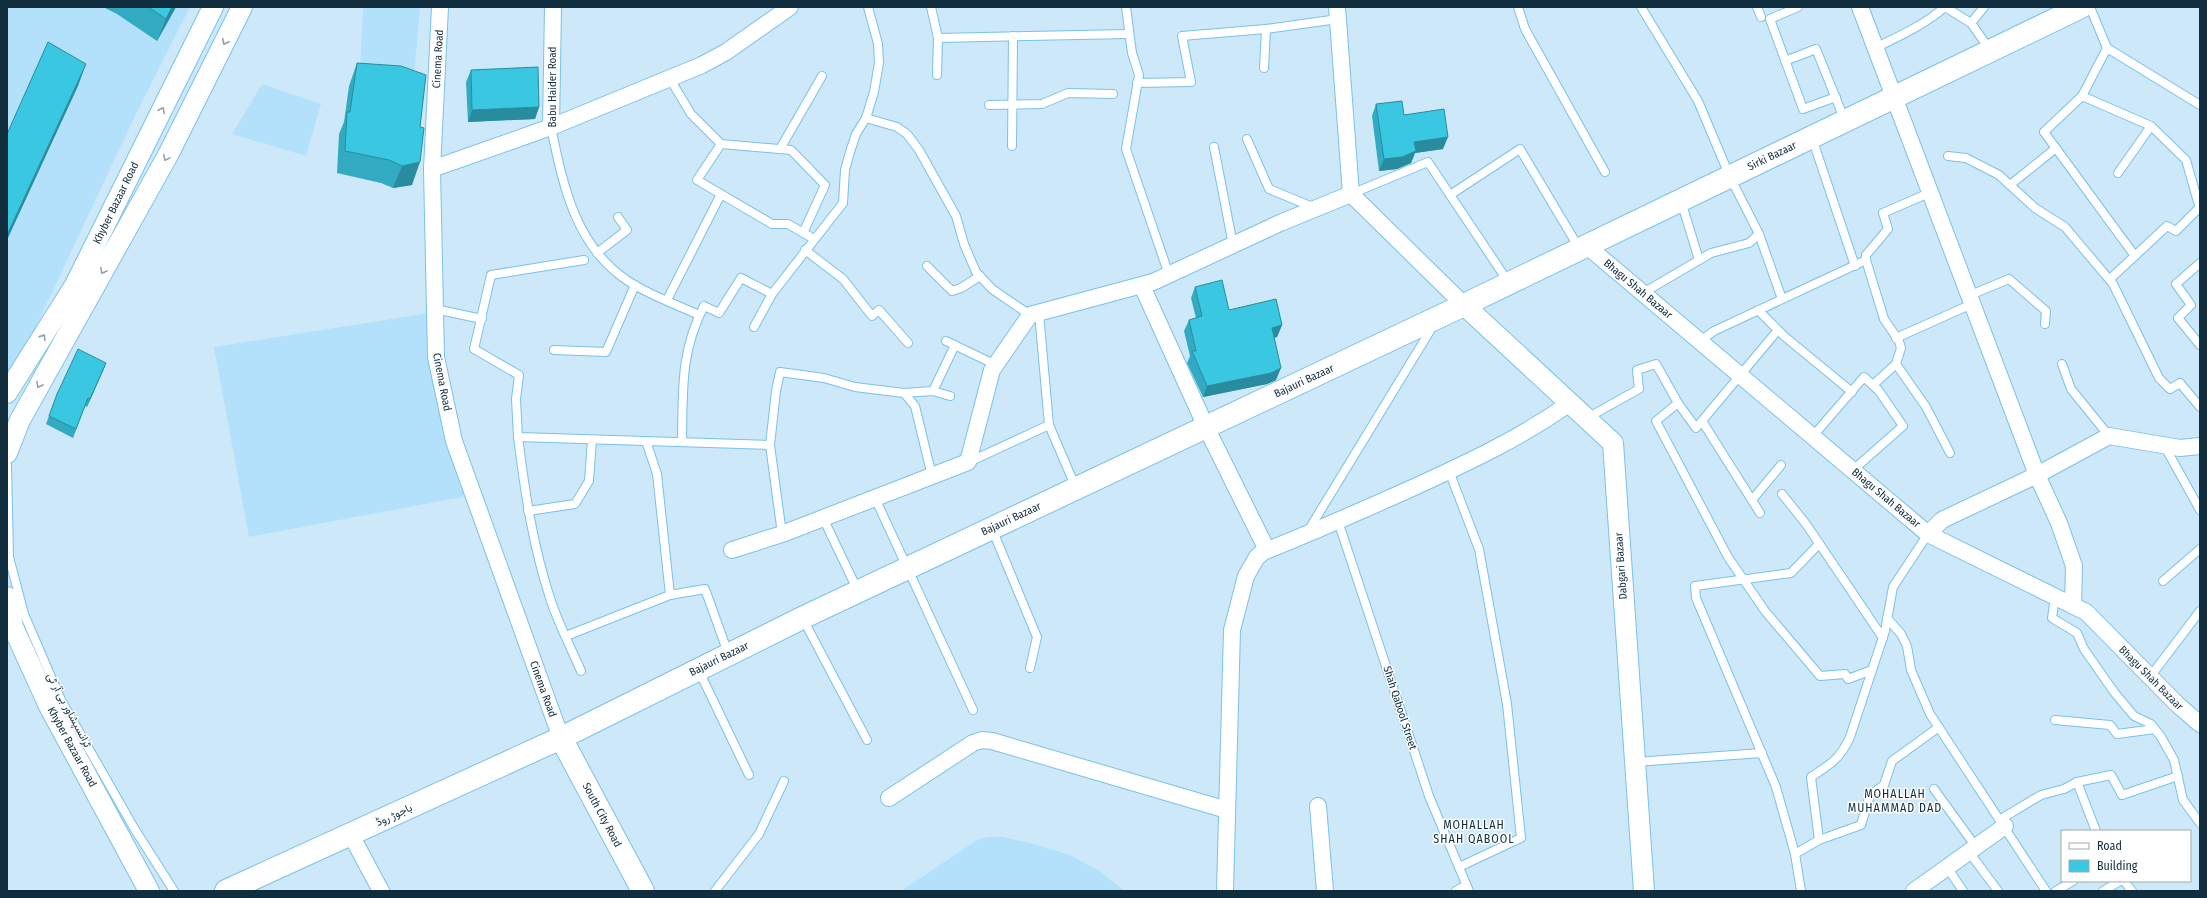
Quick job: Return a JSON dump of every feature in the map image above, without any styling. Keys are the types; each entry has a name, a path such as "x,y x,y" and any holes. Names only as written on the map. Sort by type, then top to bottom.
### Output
{"main road":[{"name":"Sirki Bazaar","path":"1464,305 2081,7"},
{"name":"Bajauri Bazaar","path":"561,738 802,618 1464,305"},
{"name":"باجوڑ روڈ","path":"226,891 561,738"},
{"name":"South City Road","path":"561,738 643,891"}],"street":[{"name":"Khyber Bazaar Road","path":"7,393 75,285 213,7"},
{"path":"7,453 20,420 168,155 242,7"},
{"name":"Cinema Road","path":"440,7 432,169 436,357 454,441 561,738"},
{"name":"Babu Haider Road","path":"551,127 553,7"},
{"path":"432,169 551,127 670,79 726,52 790,7"},
{"path":"1860,7 1893,98 2037,476 2059,523 2074,566 2073,606"},
{"path":"1338,13 1351,194 1464,305"},
{"path":"174,85 195,101"},
{"path":"732,550 782,534 968,462 992,370 1034,314 1142,286 1170,275 1316,208 1351,194"},
{"name":"Bhagu Shah Bazaar","path":"1583,248 1643,293 1928,534 2086,612 2178,705 2200,724"},
{"path":"1142,286 1206,427 1267,550"},
{"name":"Dabgari Bazaar","path":"1464,305 1613,442 1644,891"},
{"path":"1225,891 1232,630 1246,576 1257,557 1267,550 1306,535 1488,454 1541,423 1570,403"},
{"path":"1928,534 1942,520 2037,476 2109,436 2180,448 2200,446"},
{"name":"Khyber Bazaar Road","path":"7,597 13,627 49,706 149,891"},
{"path":"889,798 974,743 982,740 992,740 1227,810"},
{"path":"1318,806 1325,891"},
{"path":"1914,891 1972,849 2003,823"},
{"path":"351,835 381,891"}],"lane":[{"path":"754,327 772,294 843,203 846,170 850,152 856,134 866,118 874,92 879,63 878,44 868,7"},
{"path":"931,7 938,38 937,75"},
{"path":"1126,7 1132,53 1139,75 1126,149 1170,275"},
{"path":"1518,7 1525,29 1605,172"},
{"path":"1641,7 1698,101 1730,177 1759,234 1782,299"},
{"path":"1757,7 1761,17"},
{"path":"1798,7 1770,19 1803,109 1836,97"},
{"path":"1875,48 1903,35 1933,17 1945,7 1971,23 1990,50"},
{"path":"1971,23 1984,7"},
{"path":"2090,7 2107,48 2200,105"},
{"path":"1137,83 1191,82 1182,36 1266,28 1338,13"},
{"path":"1264,68 1266,28"},
{"path":"938,38 1129,34"},
{"path":"1012,146 1013,36"},
{"path":"2107,48 2082,96 2044,132 2135,256"},
{"path":"1785,61 1816,49 1845,121"},
{"path":"780,149 822,76"},
{"path":"670,79 691,114 721,144 791,150 825,185 803,233"},
{"path":"989,105 1042,104 1068,93 1114,94"},
{"path":"2082,96 2152,126 2186,160 2200,208 2176,231 2167,226 2110,279"},
{"path":"866,118 897,127 911,139 956,216 964,244 976,272 992,290 1034,314 1049,424 1076,488"},
{"path":"2118,173 2152,126"},
{"name":"Babu Haider Road","path":"551,127 561,177 580,229 597,254 602,260 635,285 699,315"},
{"path":"1811,137 1855,266"},
{"path":"1247,139 1269,189 1316,208"},
{"path":"721,144 697,180 772,224 788,224 814,239"},
{"path":"1214,147 1233,245"},
{"path":"2010,185 2056,148"},
{"path":"1450,195 1520,149 1583,248"},
{"path":"1948,156 1966,158 2000,175 2035,208 2065,227 2110,279 2159,378 2170,389 2180,383 2200,407"},
{"path":"1351,194 1428,162 1510,283"},
{"path":"1873,385 1896,364 1901,348 1884,319 1866,260 1866,255 1888,229 1883,213 1929,193"},
{"path":"667,300 721,194"},
{"path":"1681,200 1699,260"},
{"path":"597,254 627,230 618,217"},
{"path":"1643,293 1711,253 1749,243 1759,234"},
{"path":"806,250 843,279 872,316 879,310 908,343"},
{"path":"581,671 552,602 537,554 528,512 518,437 516,399 519,375 474,349 491,275 584,260"},
{"path":"1700,341 1714,330 1866,260"},
{"path":"2200,263 2176,284 2191,305 2178,318 2200,345"},
{"path":"927,266 952,291 961,288 980,276"},
{"path":"682,442 683,375 690,338 704,306 719,313 741,278 772,294"},
{"path":"1896,338 2009,279 2046,311 2045,324"},
{"path":"554,350 606,352 635,285"},
{"path":"435,309 482,319"},
{"path":"1758,310 1778,330 1852,392"},
{"path":"1306,535 1438,317"},
{"path":"1586,418 1639,389 1637,370 1656,364 1678,403 1696,428 1778,330"},
{"path":"946,341 996,365"},
{"path":"933,391 955,345"},
{"path":"1896,364 1926,407 1950,453"},
{"path":"2062,364 2071,389 2109,436"},
{"path":"782,534 770,445 776,391 780,372 824,378 855,387 904,393 933,391 950,396"},
{"path":"1813,436 1864,377 1873,385 1902,426 1853,470"},
{"path":"904,393 915,406 932,476"},
{"path":"1678,403 1656,422 1728,557 1765,611 1820,676 1845,674 1848,680 1872,670"},
{"path":"1702,421 1760,513"},
{"path":"968,462 1049,424"},
{"path":"518,437 770,445"},
{"path":"528,512 575,504 589,481 592,440"},
{"path":"646,441 657,474 670,595"},
{"path":"2164,445 2200,510"},
{"name":"ٹرانسپشاور بی آر ٹی","path":"7,464 9,557 24,614 61,700 134,828 174,891"},
{"path":"1752,500 1781,466"},
{"path":"1449,471 1479,549 1507,704 1521,838 1459,867"},
{"path":"1782,494 1819,544 1882,638"},
{"path":"875,498 973,710"},
{"path":"823,518 858,592"},
{"name":"Shah Qabool Street","path":"1338,521 1429,796 1468,888"},
{"path":"992,528 1037,637 1030,668"},
{"path":"1819,840 1811,777 1833,763 1843,752 1850,737 1882,638 1893,587 1928,534"},
{"path":"1801,891 1795,854 1776,787 1696,598 1695,586 1743,578 1791,573 1819,544"},
{"path":"2163,581 2200,549"},
{"path":"566,636 670,595 705,589 728,654"},
{"path":"2055,597 2052,618 2077,633 2084,649 2119,698 2134,716 2151,724 2155,729 2174,760 2183,800 2200,823"},
{"path":"2150,677 2200,611"},
{"path":"802,618 866,740"},
{"path":"1887,618 1904,640 1911,670 1924,703 2046,891"},
{"path":"698,669 749,775"},
{"path":"2056,720 2110,725 2117,734 2155,729"},
{"path":"1795,854 1819,840 1861,825 1870,796 1884,785 1892,761 1939,727"},
{"path":"1634,763 1762,754"},
{"path":"2003,823 2041,795 2064,789 2078,782 2111,775 2122,795 2178,776"},
{"path":"715,891 759,834 784,781"},
{"path":"2078,782 2096,830"},
{"path":"1934,789 1998,891"},
{"path":"1947,867 1963,891"},
{"path":"2056,891 2071,882"},
{"path":"2103,891 2118,882"},
{"path":"2125,882 2132,891"},
{"path":"1456,891 1468,888"}],"shaded area":[{"path":"7,7 190,7 135,116 7,388"},
{"path":"363,7 420,7 413,89 359,87"},
{"path":"262,84 321,104 306,156 232,134"},
{"path":"435,312 436,357 473,495 249,537 214,347"},
{"path":"988,837 1003,837 1034,844 1070,855 1098,870 1125,891 901,891 977,840"}],"building":[{"path":"148,7 172,7 166,19"},
{"path":"48,42 86,64 7,235 7,134"},
{"path":"357,63 401,66 426,75 420,127 424,128 420,162 402,166 389,160 345,151 347,112 350,112"},
{"path":"538,67 539,107 472,110 471,70"},
{"path":"1402,101 1404,115 1444,109 1448,137 1414,142 1416,151 1402,157 1384,159 1376,104"},
{"path":"1222,280 1229,310 1276,299 1282,325 1272,328 1281,368 1271,373 1207,386 1192,351 1196,351 1189,320 1202,316 1195,287"},
{"path":"78,349 106,363 90,399 88,398 76,429 49,416 57,394"}],"district":[{"name":"MOHALLAH MUHAMMAD DAD","path":"1895,801"},
{"name":"MOHALLAH SHAH QABOOL","path":"1474,832"}]}
